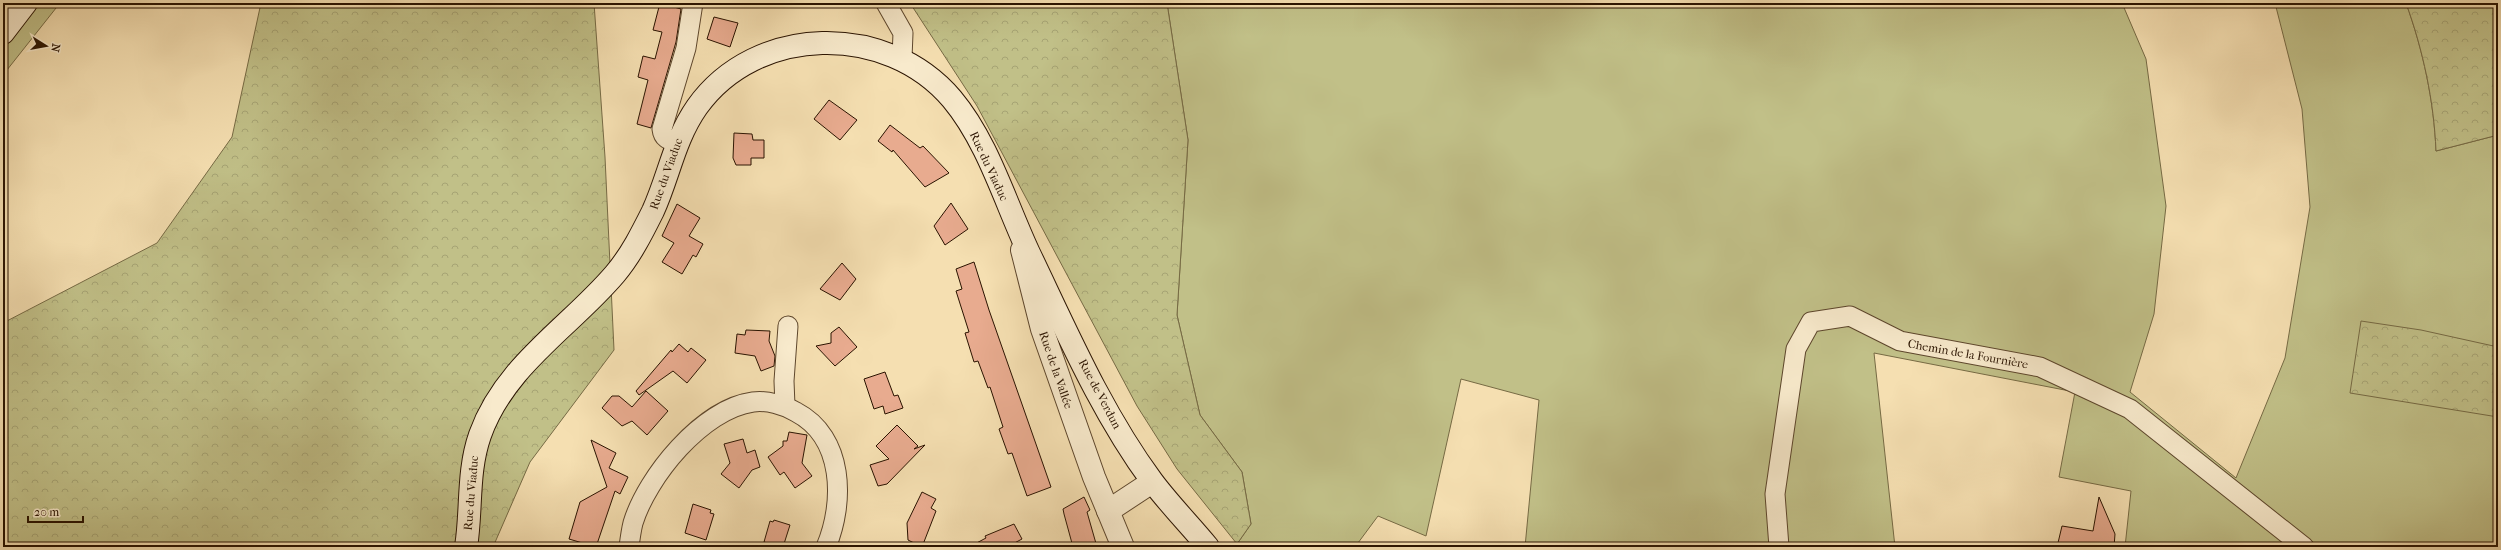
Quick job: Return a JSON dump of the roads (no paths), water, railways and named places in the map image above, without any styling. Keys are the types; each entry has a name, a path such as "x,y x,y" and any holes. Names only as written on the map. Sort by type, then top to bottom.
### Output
{"main road":[{"path":"3,33 26,3"},
{"name":"Rue du Viaduc","path":"466,547 471,470 480,433 492,407 510,381 534,352 613,276 625,261 653,210 676,142 698,106 711,90 727,76 751,61 780,49 802,44 837,41 872,48 902,58 938,84 952,99 973,129 1016,226"},
{"name":"Rue de Verdun","path":"1016,226 1092,382 1152,482 1208,547"},
{"name":"Rue de la Vallée","path":"1016,226 1042,329 1094,477 1123,547"},
{"path":"1108,511 1152,482"}],"street":[{"path":"676,142 667,139 663,135 662,129 686,48 693,3"},
{"path":"886,3 903,33 902,58"},
{"name":"Chemin de la Fournière","path":"1779,547 1775,494 1796,349 1812,322 1850,316 1900,341 2040,367 2130,409 2304,547"},
{"path":"785,406 784,381 788,326"},
{"path":"629,547 633,522 652,484 669,459 685,442 715,418 740,405 754,402 785,406 814,422 824,436 837,477 837,502 832,532 826,547"}]}
